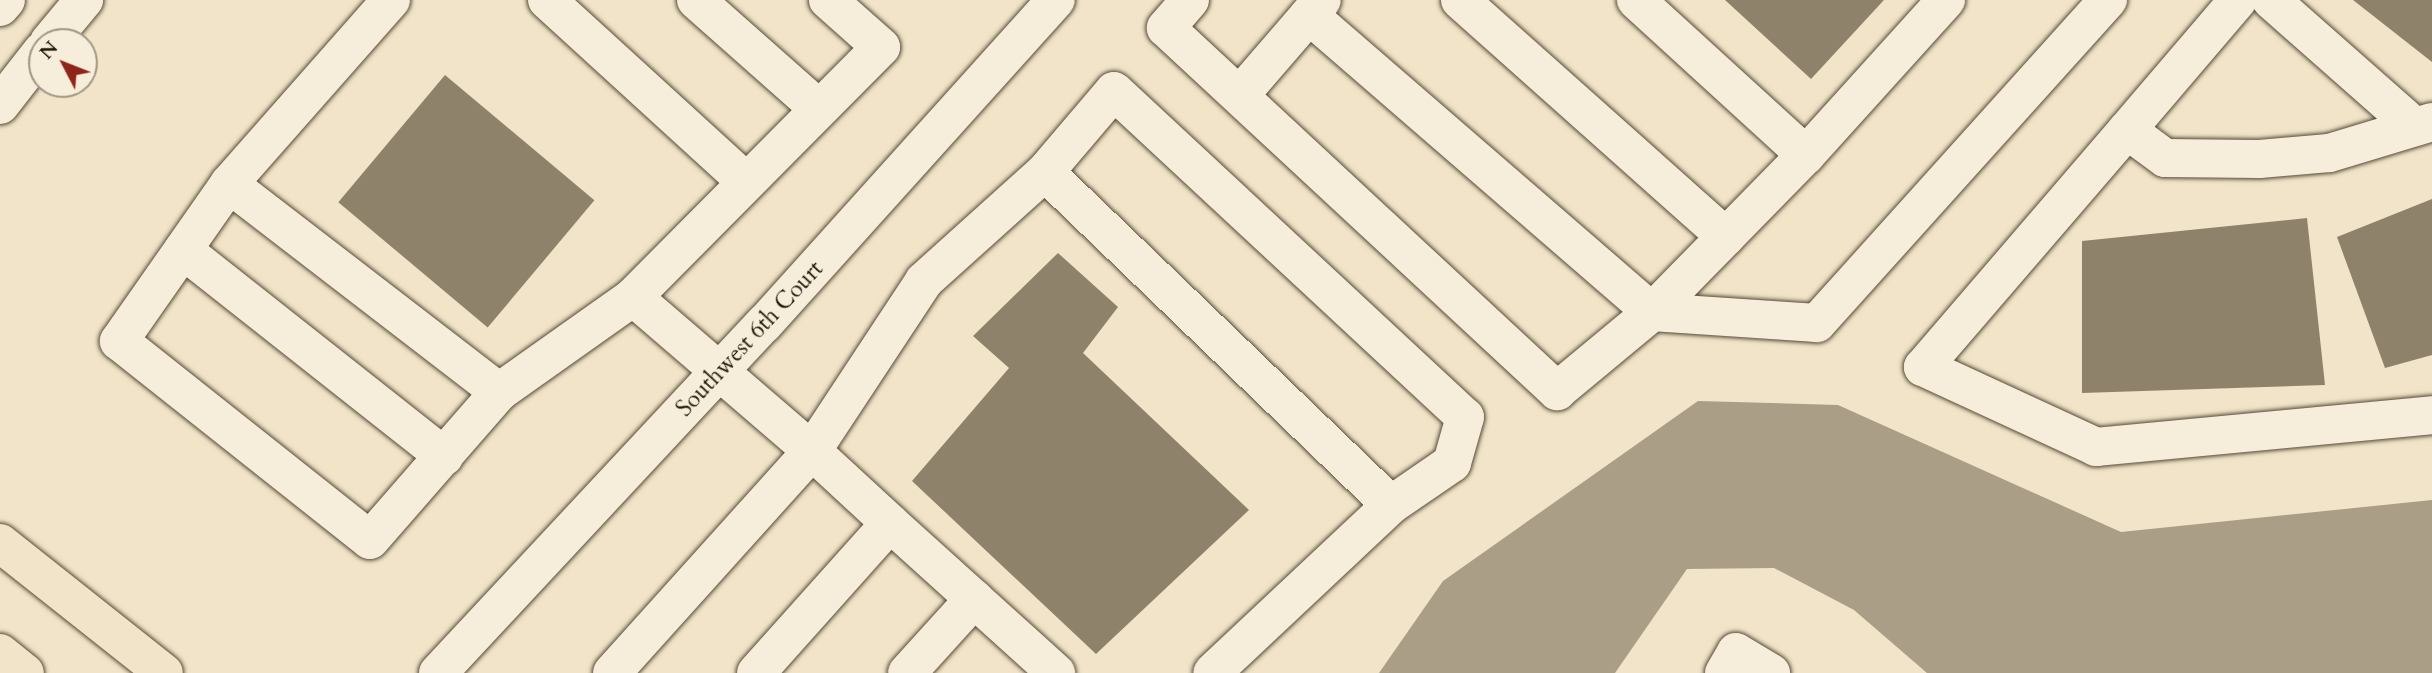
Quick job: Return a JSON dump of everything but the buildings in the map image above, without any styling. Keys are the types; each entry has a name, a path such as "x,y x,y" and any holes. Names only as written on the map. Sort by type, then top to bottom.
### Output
{"main road":[{"path":"0,543 164,673"},
{"path":"0,653 25,673"}],"street":[{"path":"0,7 6,0"},
{"path":"61,28 84,0"},
{"path":"391,0 229,184 119,341 370,540 499,392 633,297 881,47 828,0"},
{"path":"547,0 746,182"},
{"path":"696,0 819,109"},
{"name":"Southwest 6th Court","path":"438,673 719,372 1056,0"},
{"path":"1191,0 1166,27 1557,391 1652,312 1806,155 1946,0"},
{"path":"1460,0 1726,237"},
{"path":"1636,0 1806,155"},
{"path":"1240,95 1316,7 1652,312 1817,323 2108,0"},
{"path":"2238,0 1923,367 2096,447 2432,415"},
{"path":"2271,0 2423,125"},
{"path":"0,105 28,69"},
{"path":"612,673 812,451 924,281 1045,172 1114,91 1465,417 1452,463 1391,505 1212,673"},
{"path":"2127,130 2165,158 2259,159 2329,153 2423,125"},
{"path":"1045,172 1391,505"},
{"path":"229,184 499,392"},
{"path":"183,250 444,456"},
{"path":"633,297 812,451 1054,672"},
{"path":"756,673 890,523"},
{"path":"906,673 974,598"},
{"path":"1724,673 1736,652 1771,673"}],"shaded area":[{"path":"1698,401 1838,405 2121,532 2432,500 2432,673 1927,673 1854,610 1774,568 1687,569 1615,673 1379,673 1443,581"}]}
